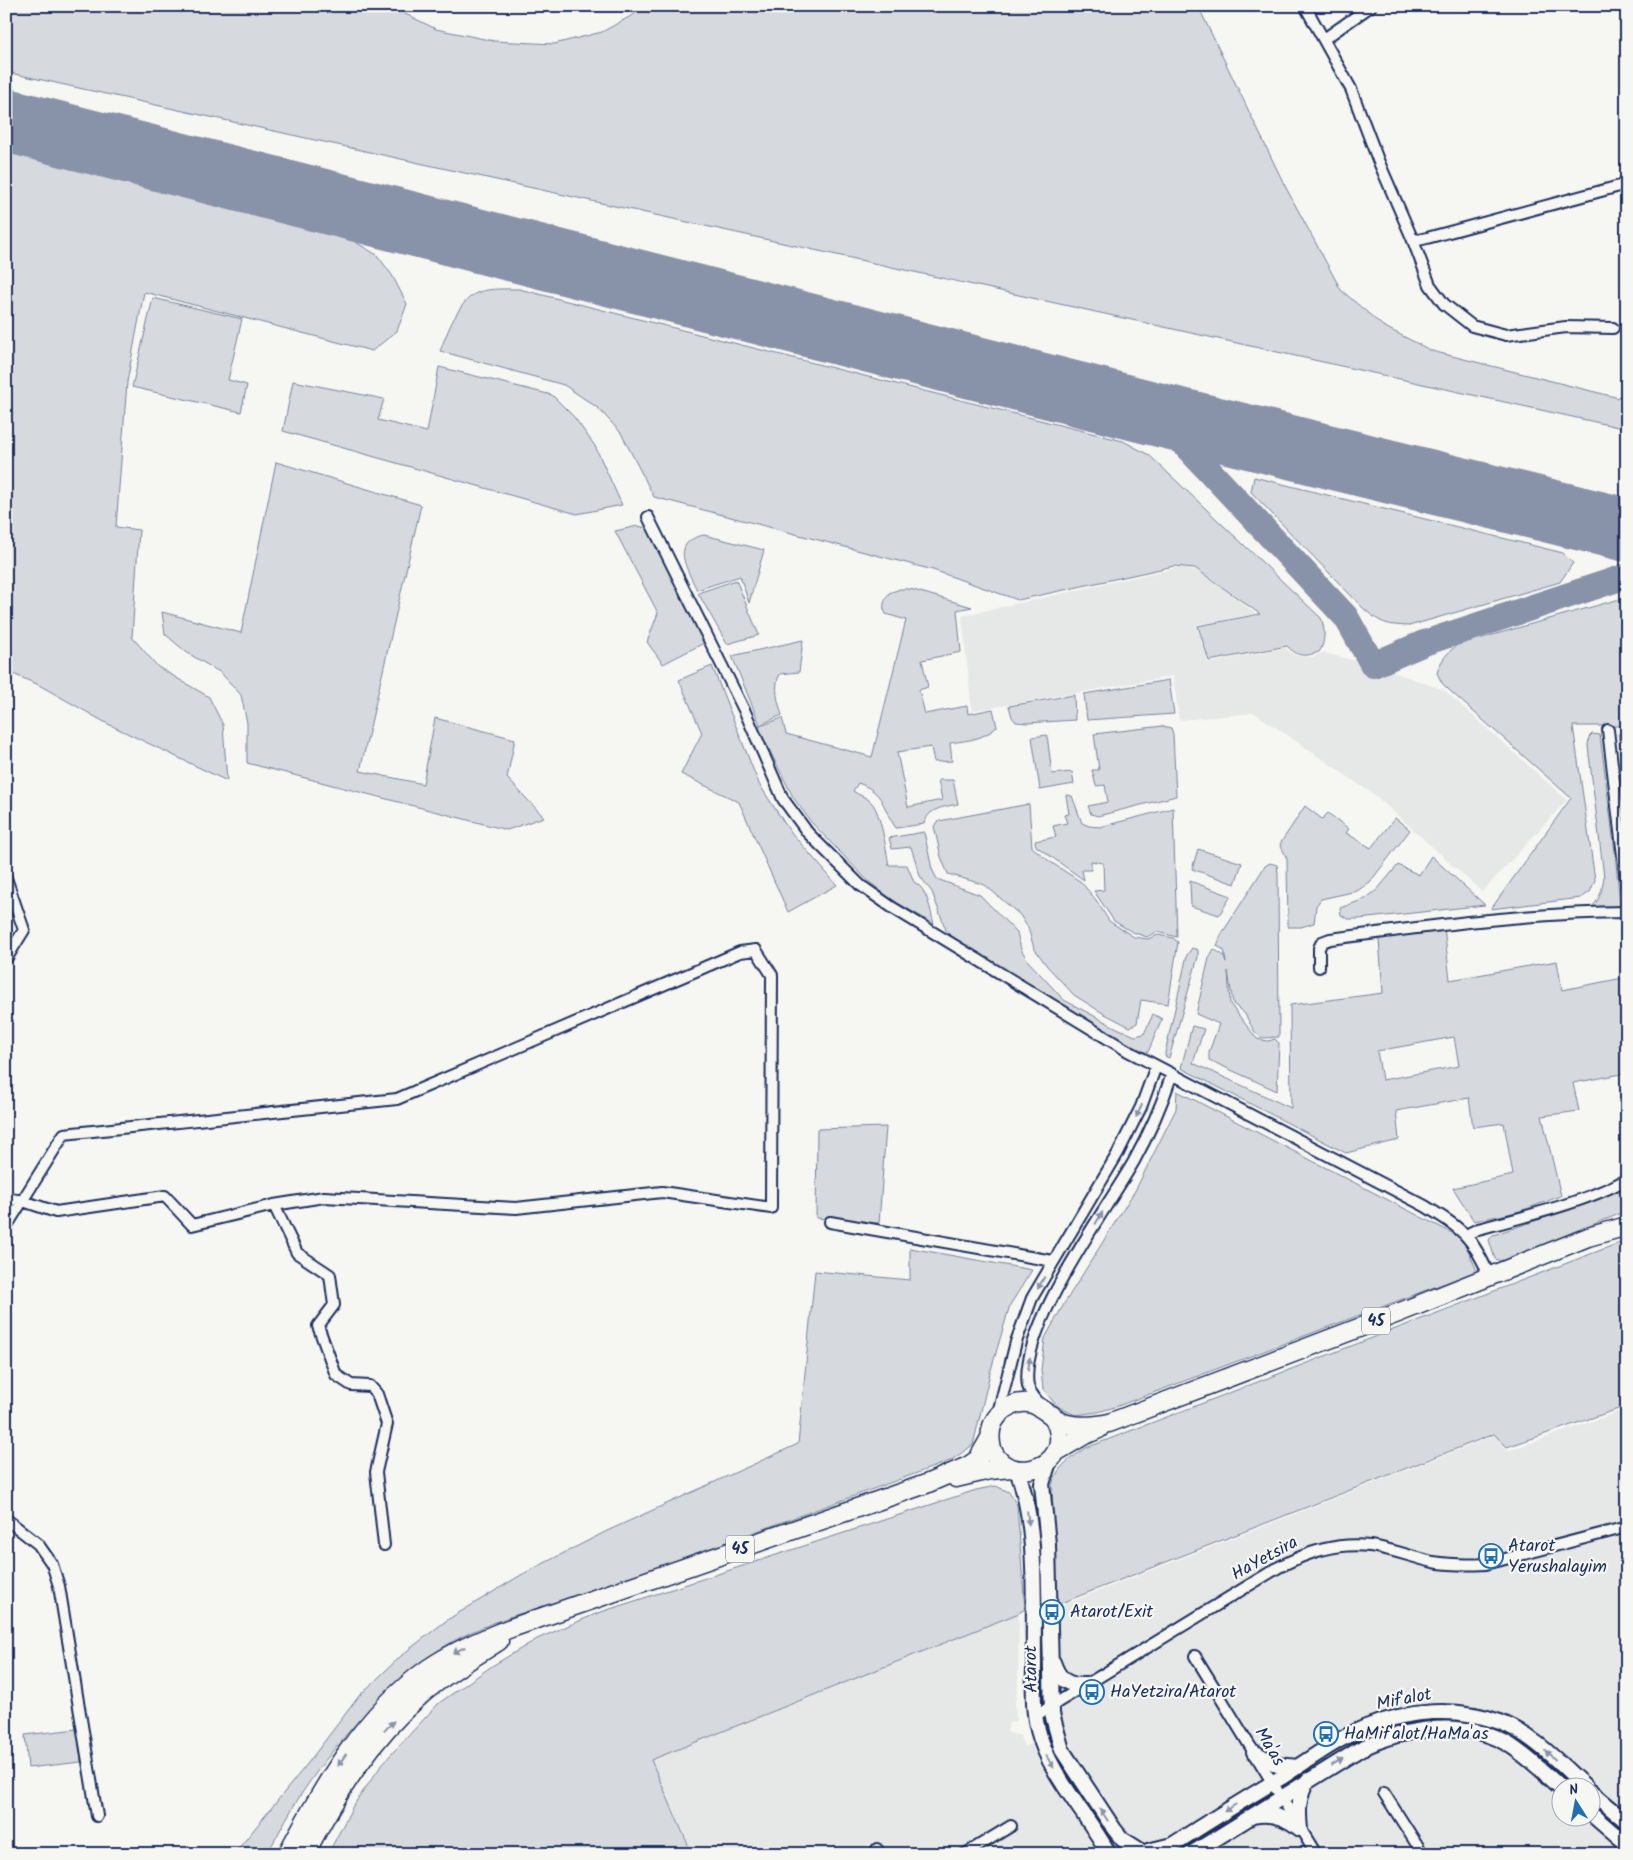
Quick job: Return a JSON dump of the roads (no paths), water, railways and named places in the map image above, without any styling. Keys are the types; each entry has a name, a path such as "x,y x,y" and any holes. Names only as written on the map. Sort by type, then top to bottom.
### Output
{"highway":[{"name":"45","path":"287,1854 311,1809 345,1755 374,1718 428,1669 484,1638 926,1484 968,1466 978,1459 990,1438 997,1416 1014,1404 1033,1404 1062,1422 1080,1426 1109,1423 1490,1278 1588,1237 1627,1226"},
{"path":"1047,1411 1056,1424 1059,1433 1059,1443 1052,1457"},
{"name":"45","path":"926,1484 990,1470 1034,1470 1083,1436 1126,1417"},
{"path":"990,1438 996,1456 1003,1463 1014,1469"},
{"name":"45","path":"305,1854 325,1816 353,1771 369,1748 404,1710 438,1682 508,1635 554,1614"}],"street":[{"path":"1305,6 1351,89 1378,160 1430,285 1444,304 1472,326 1506,335 1566,327 1613,328"},
{"path":"1324,39 1371,6"},
{"path":"1412,238 1418,240 1428,238 1627,184"},
{"path":"648,517 746,714 783,799 808,833 860,885 893,908 1128,1051 1426,1206 1457,1226 1466,1235 1477,1249 1490,1278"},
{"path":"1608,730 1627,890"},
{"path":"6,878 24,930 6,959"},
{"path":"1319,967 1319,948 1322,942 1330,939 1520,916 1627,912"},
{"path":"6,1198 23,1201 56,1212 165,1196 192,1225 274,1205 324,1197 516,1208 662,1192 771,1208 772,975 756,950 740,952 397,1099 64,1134 23,1201 6,1227"},
{"path":"997,1416 1016,1342 1032,1298 1118,1153 1141,1107 1156,1066"},
{"path":"1047,1411 1029,1388 1028,1378 1028,1364 1040,1324 1057,1288 1138,1154 1157,1114 1172,1074"},
{"path":"1466,1235 1478,1228 1562,1205 1601,1192 1627,1179"},
{"path":"274,1205 297,1253 330,1275 334,1304 318,1326 336,1376 351,1385 370,1386 377,1394 387,1424 376,1472 384,1545"},
{"path":"830,1222 1053,1262"},
{"name":"Atarot","path":"1052,1457 1042,1484 1048,1544 1051,1707 1054,1726 1062,1750 1114,1829 1122,1839 1141,1852"},
{"name":"Atarot","path":"1014,1469 1025,1494 1031,1546 1035,1716 1047,1757 1109,1854"},
{"path":"6,1519 38,1544 52,1564 55,1572 59,1586 97,1816"},
{"name":"HaYetsira","path":"1035,1716 1279,1567 1310,1552 1342,1545 1372,1546 1432,1562 1464,1566 1486,1564 1627,1527"},
{"path":"1050,1655 1060,1678 1076,1686 1087,1685"},
{"name":"Ma'as","path":"1195,1656 1316,1854"},
{"name":"Mif'alot","path":"1141,1852 1172,1844 1352,1734 1387,1720 1424,1712 1457,1712 1481,1716 1518,1730 1535,1742 1576,1778"},
{"name":"Mif'alot","path":"1191,1854 1308,1780 1373,1742 1407,1732 1444,1729 1476,1733 1494,1738 1509,1745 1550,1778"},
{"path":"1254,1752 1277,1764 1298,1767"},
{"path":"1300,1829 1299,1802 1308,1780"},
{"path":"1384,1793 1423,1854"},
{"path":"1600,1799 1627,1822"},
{"path":"1249,1817 1266,1814 1277,1815 1300,1829"},
{"path":"1600,1822 1627,1845"},
{"path":"965,1854 1011,1826"}],"place":[{"name":"Atarot Yerushalayim","path":"1491,1556"},
{"name":"Atarot/Exit","path":"1052,1612"},
{"name":"HaYetzira/Atarot","path":"1092,1692"},
{"name":"HaMif'alot/HaMa'as","path":"1326,1734"}]}
